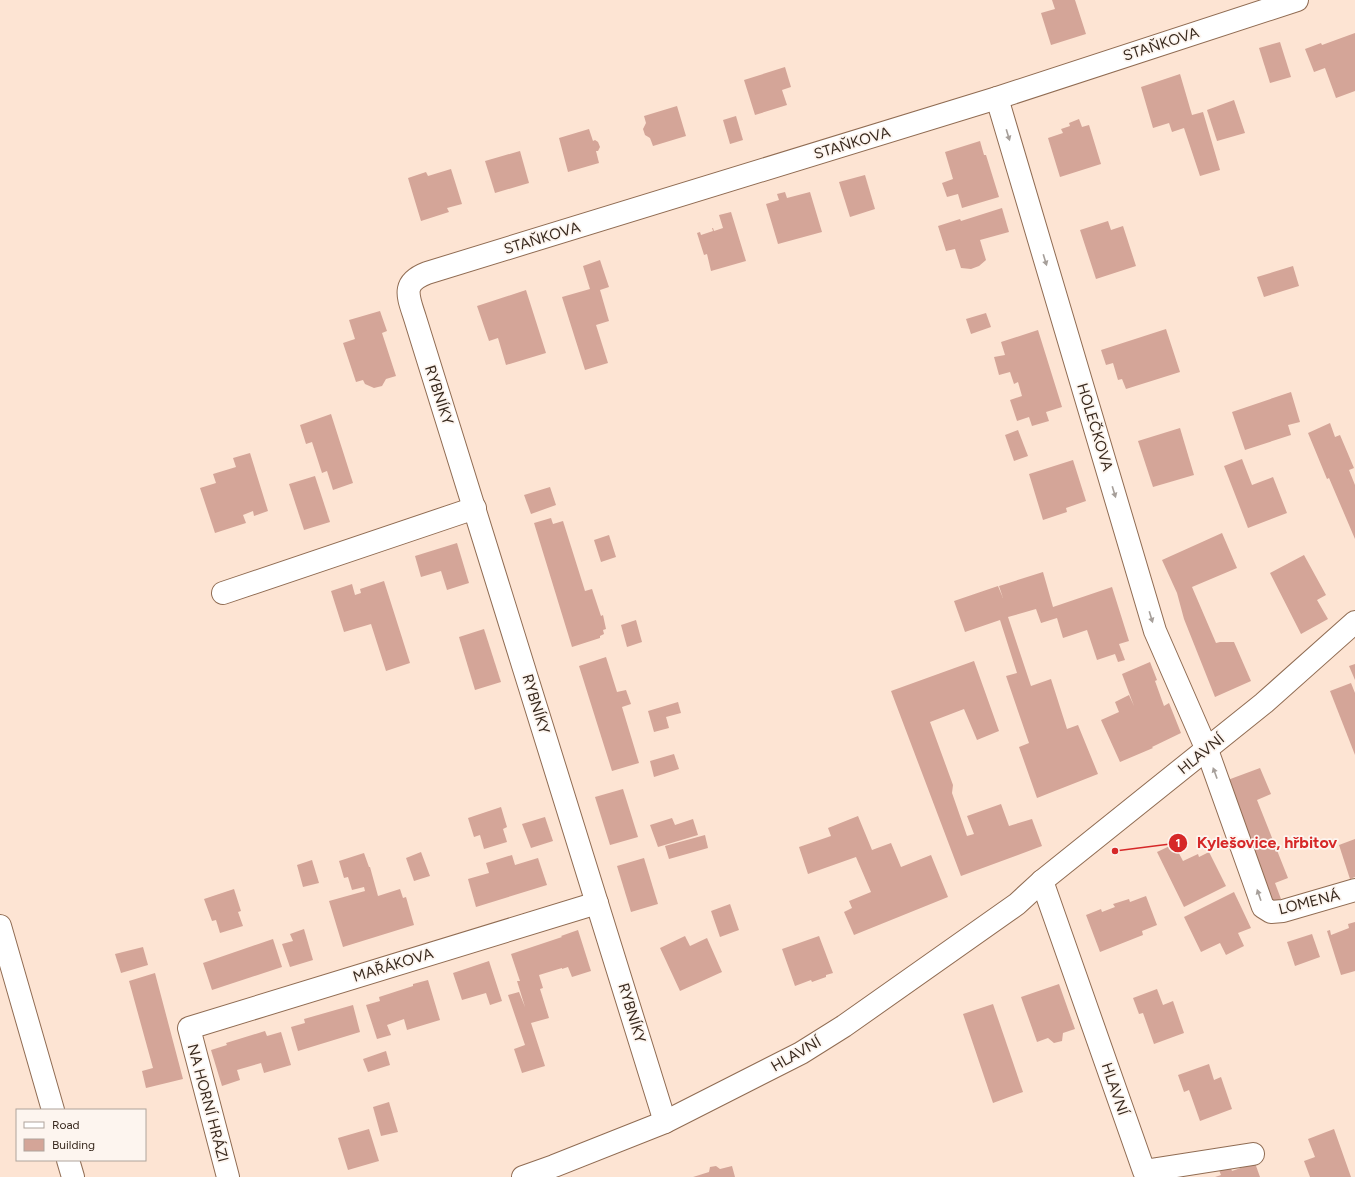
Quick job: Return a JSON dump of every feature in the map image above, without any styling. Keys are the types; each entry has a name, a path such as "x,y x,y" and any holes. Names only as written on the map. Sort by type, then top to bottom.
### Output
{"street":[{"name":"STAŇKOVA","path":"409,286 417,277 427,273 997,98 1297,0"},
{"name":"HOLEČKOVA","path":"997,98 1155,631 1207,750"},
{"name":"RYBNÍKY","path":"409,286 408,294 411,306 665,1122"},
{"path":"223,593 475,508"},
{"name":"HLAVNÍ","path":"523,1177 665,1122 801,1053 825,1037 1017,904 1042,881 1264,704 1355,622"},
{"name":"LOMENÁ","path":"1207,750 1263,907 1271,912 1283,911 1355,890"},
{"name":"HLAVNÍ","path":"1042,881 1144,1171 1253,1154"},
{"name":"MAŘÁKOVA","path":"189,1028 597,903"},
{"path":"0,926 52,1109"},
{"name":"NA HORNÍ HRÁZI","path":"189,1028 228,1177"},
{"path":"68,1161 73,1177"}],"building":[{"path":"1052,0 1075,0 1086,34 1051,45 1041,13 1055,9"},
{"path":"1355,33 1355,91 1336,98 1325,68 1314,72 1305,49 1321,43 1322,45"},
{"path":"1280,42 1291,77 1270,83 1259,48"},
{"path":"785,67 791,87 782,90 787,105 755,115 744,80"},
{"path":"1180,74 1192,115 1203,112 1220,170 1200,176 1184,128 1172,132 1169,123 1153,128 1141,87"},
{"path":"1234,100 1245,133 1217,141 1207,110"},
{"path":"677,106 686,136 653,146 650,138 645,135 643,129 646,123 644,116"},
{"path":"736,116 743,140 730,144 723,120"},
{"path":"1079,119 1082,127 1089,125 1101,164 1060,177 1048,138 1063,133 1061,129 1070,126 1069,123"},
{"path":"589,129 593,141 595,140 598,142 600,147 598,151 596,151 599,163 568,172 559,138"},
{"path":"980,141 999,197 962,208 958,194 947,197 942,183 953,179 945,152"},
{"path":"520,151 529,183 495,193 485,161"},
{"path":"451,169 462,204 447,208 449,212 421,221 408,178 426,172 428,176"},
{"path":"865,175 875,209 850,217 839,182"},
{"path":"785,192 787,198 810,192 822,232 778,244 766,204 779,200 777,194"},
{"path":"1002,208 1009,232 980,240 986,260 979,266 971,269 961,268 955,249 946,251 938,226 960,219 961,221"},
{"path":"731,212 746,261 711,271 707,254 704,255 697,233 700,232 701,235 713,231 712,228 714,231 723,228 719,215"},
{"path":"1108,221 1111,230 1123,226 1136,266 1096,279 1080,230"},
{"path":"600,260 609,287 600,290 609,321 596,325 608,363 585,370 562,297 590,289 583,266"},
{"path":"1293,266 1299,286 1264,297 1257,277"},
{"path":"526,290 546,353 506,365 498,338 489,341 477,306"},
{"path":"380,311 387,331 382,333 396,376 386,379 382,386 374,388 365,384 363,380 356,382 343,343 355,339 349,320"},
{"path":"986,313 991,327 971,334 966,319"},
{"path":"1166,329 1180,372 1126,389 1122,379 1118,380 1113,363 1106,365 1101,350"},
{"path":"1038,330 1062,407 1046,412 1049,421 1032,426 1029,417 1017,421 1010,400 1022,396 1018,382 1014,384 1010,372 999,375 994,357 1005,355 1001,342"},
{"path":"1291,392 1300,422 1288,425 1291,435 1245,450 1232,412"},
{"path":"331,414 353,483 333,490 327,471 322,473 312,442 306,444 300,425"},
{"path":"1330,423 1335,437 1340,435 1354,468 1349,470 1355,485 1355,539 1329,478 1327,479 1308,433"},
{"path":"1180,428 1194,475 1153,487 1138,441"},
{"path":"1018,430 1028,456 1014,461 1005,435"},
{"path":"250,453 268,511 254,516 253,511 243,515 246,523 215,533 200,488 216,483 213,474 236,467 233,458"},
{"path":"1242,459 1252,485 1273,477 1287,513 1248,528 1224,466"},
{"path":"1073,460 1086,501 1066,508 1067,512 1043,520 1029,474"},
{"path":"315,476 330,522 304,530 289,484"},
{"path":"550,487 556,505 531,514 524,495"},
{"path":"551,518 553,524 563,521 585,591 592,589 601,616 603,615 606,629 603,630 604,634 600,636 600,638 572,647 534,523"},
{"path":"1222,533 1237,568 1192,587 1216,643 1234,642 1251,681 1215,697 1184,619 1177,593 1162,560"},
{"path":"609,535 616,557 601,562 594,540"},
{"path":"457,543 469,583 447,590 441,571 421,577 415,556"},
{"path":"1304,555 1326,595 1317,600 1328,619 1301,634 1270,573"},
{"path":"1043,572 1053,607 1112,587 1129,641 1119,644 1125,660 1118,662 1115,654 1097,660 1087,630 1063,638 1057,618 1041,623 1036,609 1008,617 1031,686 1051,679 1067,729 1078,725 1098,774 1037,798 1019,747 1029,743 1006,676 1017,673 1000,620 965,632 954,601 998,586 1003,598 999,586"},
{"path":"384,581 410,663 386,671 371,624 344,632 331,591 352,584 355,595 361,593 360,589"},
{"path":"636,620 642,642 627,647 621,625"},
{"path":"484,629 501,682 475,690 459,637"},
{"path":"606,657 617,692 626,690 631,704 622,707 639,763 612,771 579,666"},
{"path":"974,661 999,731 977,740 964,709 930,722 953,785 952,793 967,836 974,834 967,816 1001,804 1009,826 1032,819 1042,846 961,876 891,691"},
{"path":"1150,662 1157,680 1155,681 1164,706 1169,703 1181,733 1152,747 1153,748 1120,762 1101,720 1119,712 1115,702 1129,695 1134,706 1122,674"},
{"path":"1355,664 1355,680 1349,666"},
{"path":"1351,683 1355,693 1355,755 1330,691"},
{"path":"678,702 681,713 666,717 669,728 654,732 648,711"},
{"path":"674,754 679,769 654,777 650,761"},
{"path":"1260,768 1271,794 1257,800 1288,878 1275,883 1281,899 1273,902 1225,781"},
{"path":"623,789 638,837 610,845 595,797"},
{"path":"501,807 507,827 503,829 507,842 484,849 480,835 474,837 468,818"},
{"path":"858,816 872,850 891,843 901,867 931,855 948,897 854,935 844,912 852,908 849,901 871,892 856,857 808,874 799,847 831,836 828,828"},
{"path":"545,817 553,841 531,848 522,824"},
{"path":"672,818 675,825 693,819 698,835 658,847 650,825"},
{"path":"705,835 708,848 669,859 665,846"},
{"path":"1355,839 1355,877 1350,879 1339,845"},
{"path":"1174,844 1183,861 1198,854 1199,857 1209,852 1226,886 1184,907 1157,852"},
{"path":"421,852 430,876 414,881 406,858"},
{"path":"364,853 370,867 378,896 400,889 403,898 406,897 414,925 343,947 329,901 365,891 364,887 352,890 348,877 344,878 339,861"},
{"path":"512,855 515,865 538,858 547,885 476,907 468,879 489,873 486,863"},
{"path":"644,858 658,904 631,912 617,866"},
{"path":"312,860 319,883 303,887 297,865"},
{"path":"234,889 241,911 238,912 243,926 220,933 216,920 212,921 204,899"},
{"path":"1234,892 1251,928 1238,933 1244,946 1226,955 1220,943 1201,952 1184,917"},
{"path":"1146,896 1157,925 1142,931 1143,935 1100,952 1086,915 1101,909 1102,912 1115,907 1113,904 1129,899 1130,902"},
{"path":"730,904 739,930 720,937 711,911"},
{"path":"1355,922 1355,971 1341,975 1327,931 1330,930 1331,935 1349,928 1348,924"},
{"path":"304,929 313,960 290,967 282,944 293,941 290,934"},
{"path":"578,930 591,971 572,977 568,967 539,975 543,988 540,989 549,1018 531,1023 545,1066 522,1073 514,1049 525,1045 508,995 519,992 525,1007 517,981 520,981 511,954"},
{"path":"1312,934 1320,957 1295,966 1287,942"},
{"path":"685,936 690,946 707,938 722,972 680,991 660,948"},
{"path":"819,936 833,973 812,982 811,980 795,986 782,949"},
{"path":"273,939 282,967 212,990 203,963"},
{"path":"143,947 148,965 121,973 115,954"},
{"path":"489,961 502,1001 490,1005 486,993 462,1000 453,973"},
{"path":"155,973 183,1079 146,1088 142,1071 153,1068 129,981"},
{"path":"428,980 440,1020 407,1030 404,1019 387,1025 391,1035 377,1039 366,1005 380,1001 379,997"},
{"path":"1059,984 1075,1029 1063,1033 1062,1041 1054,1043 1048,1038 1037,1042 1021,997"},
{"path":"1157,989 1163,1005 1173,1001 1184,1033 1154,1044 1143,1013 1139,1014 1133,998"},
{"path":"993,1004 1023,1092 993,1103 963,1014"},
{"path":"353,1005 360,1032 298,1051 291,1027 305,1023 304,1019"},
{"path":"265,1031 267,1036 281,1032 291,1065 264,1073 261,1063 237,1070 240,1080 222,1086 211,1050 227,1045 226,1043"},
{"path":"386,1051 390,1065 368,1072 363,1059"},
{"path":"1209,1064 1214,1080 1221,1077 1232,1109 1200,1121 1189,1090 1184,1092 1178,1075"},
{"path":"389,1102 398,1132 381,1136 373,1107"},
{"path":"369,1129 379,1161 348,1170 338,1138"},
{"path":"1334,1129 1351,1177 1310,1177 1304,1161 1315,1157 1308,1139"},
{"path":"1255,1163 1260,1177 1215,1177 1221,1175 1219,1170 1230,1166 1232,1171"},
{"path":"716,1166 720,1169 732,1166 735,1177 693,1177 709,1172 710,1167"}],"place":[{"name":"Kylešovice, hřbitov","path":"1115,851"}]}
